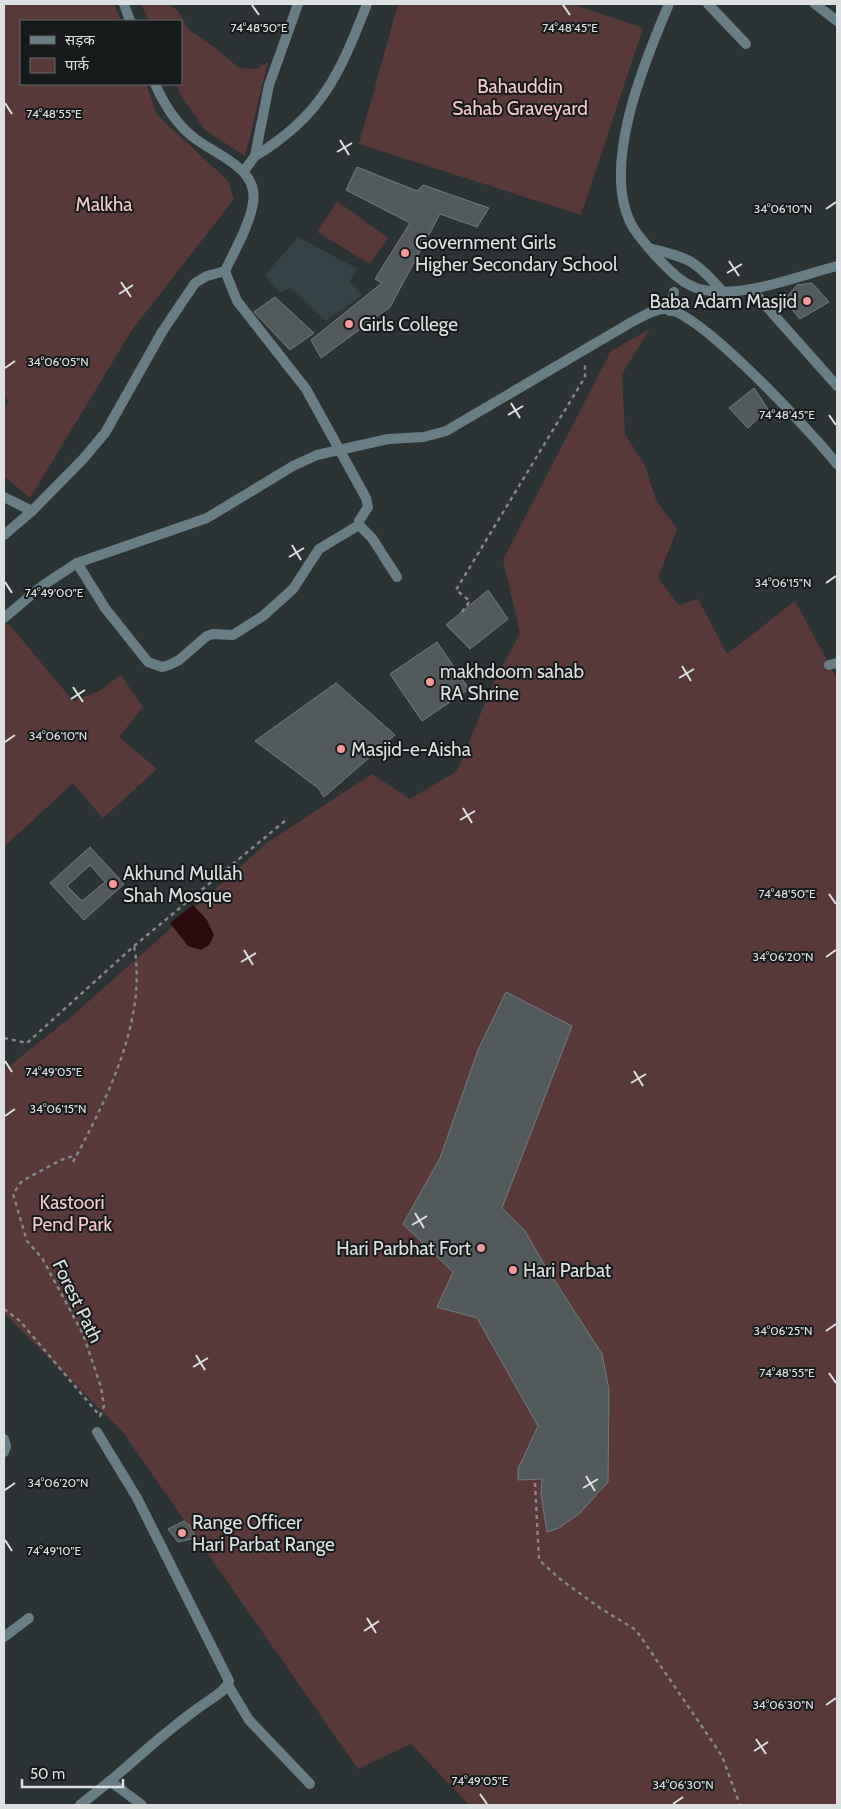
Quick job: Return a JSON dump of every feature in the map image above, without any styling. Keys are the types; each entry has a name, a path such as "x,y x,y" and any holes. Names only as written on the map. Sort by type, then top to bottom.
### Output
{"street":[{"path":"124,4 130,20"},
{"path":"255,156 269,85 298,4"},
{"path":"244,171 255,156 295,128 322,100 348,55 367,4"},
{"path":"669,4 637,89 623,136 622,187 626,208 633,228 670,272 677,285 670,311"},
{"path":"708,4 746,44"},
{"path":"815,4 837,20"},
{"path":"77,563 105,608 142,657 154,666 162,667 179,660 207,636 213,634 233,635 263,616 293,588 318,549 359,525 368,502 306,389 237,301 225,271 253,205 251,184 244,171 193,137 179,124 156,85"},
{"path":"649,248 685,257 704,270 722,291"},
{"path":"677,285 702,290 722,291 750,288 837,266"},
{"path":"4,535 32,511 83,459 105,432 167,325 194,283 207,276 225,271"},
{"path":"750,288 837,386"},
{"path":"4,618 42,586 77,563 207,518 293,466 317,455 339,448 388,439 424,437 446,432 652,312 666,309 697,324 769,389 837,464"},
{"path":"4,497 32,511"},
{"path":"359,525 372,538 398,577"},
{"path":"97,1432 141,1506 228,1675 228,1685 249,1720 310,1784"},
{"path":"4,1439 6,1446 4,1452"},
{"path":"4,1636 30,1618"},
{"path":"80,1805 180,1720 228,1685"},
{"path":"110,1781 142,1805"}],"path":[{"path":"462,612 470,601 456,590 585,377 586,350"},
{"path":"4,1038 27,1043 134,946 286,820"},
{"path":"72,1162 118,1072 135,999 138,968 134,946"},
{"name":"Forest Path","path":"4,1309 20,1321 100,1416 104,1406 101,1387 83,1334 42,1258 27,1241 13,1194 22,1181 61,1160 76,1155"},
{"path":"535,1482 539,1560 560,1579 600,1608 636,1630 722,1756 740,1805"}],"shaded area":[{"path":"298,237 358,269 349,282 362,295 326,321 290,288 280,293 265,275"},
{"path":"193,905 207,920 214,935 209,945 201,950 188,946 170,923"}],"green space":[{"name":"Malkha","path":"4,4 114,4 121,20 20,20 20,85 146,85 157,115 228,181 234,199 132,330 30,498 4,476 4,407 9,403 4,393"},
{"path":"141,4 169,4 178,11 189,30 217,49 239,68 257,69 268,62 245,156 205,130 181,96 176,85 182,85 182,20 149,20"},
{"name":"Bahauddin Sahab Graveyard","path":"398,4 572,4 643,28 581,215 359,144"},
{"path":"337,201 388,238 370,264 317,232"},
{"name":"Hari Parbat","path":"650,329 622,374 625,434 645,466 656,500 677,529 658,578 678,605 698,599 727,654 795,601 837,679 837,1805 469,1805 411,1744 358,1769 122,1431 4,1313 4,1070 71,1017 268,842 372,774 410,799 457,771 492,686 520,633 503,560 611,351"},
{"path":"8,623 73,701 99,691 121,675 143,707 119,737 157,769 103,818 73,783 4,847 4,627"}],"building":[{"name":"Government Girls Higher Secondary School","path":"357,167 417,191 423,185 489,208 477,227 440,214 390,307 321,358 311,340 382,283 375,279 410,223 346,190"},
{"name":"Baba Adam Masjid","path":"812,283 829,302 800,319 784,300 797,285"},
{"name":"Girls College","path":"275,297 314,333 290,350 254,312"},
{"path":"754,388 768,409 748,428 729,408"},
{"path":"488,590 508,619 470,649 446,625"},
{"name":"makhdoom sahab RA Shrine","path":"437,642 469,689 422,721 390,674"},
{"path":"336,683 395,735 324,797 318,788 255,741"},
{"name":"Akhund Mullah Shah Mosque","path":"90,847 124,884 84,920 50,883","holes":["90,865 105,882 82,901 67,886"]},
{"name":"Hari Parbhat Fort","path":"506,992 572,1026 502,1208 525,1231 602,1354 609,1390 608,1482 579,1514 559,1528 547,1532 541,1494 542,1479 518,1480 518,1469 538,1426 477,1318 437,1307 453,1272 403,1224 440,1158 478,1050"},
{"name":"Range Officer Hari Parbat Range","path":"184,1521 190,1526 196,1538 178,1542 168,1529"}],"place":[{"name":"Government Girls Higher Secondary School","path":"405,253"},
{"name":"Baba Adam Masjid","path":"807,301"},
{"name":"Girls College","path":"349,324"},
{"name":"makhdoom sahab RA Shrine","path":"430,682"},
{"name":"Masjid-e-Aisha","path":"341,749"},
{"name":"Akhund Mullah Shah Mosque","path":"113,884"},
{"name":"Hari Parbhat Fort","path":"481,1248"},
{"name":"Hari Parbat","path":"513,1270"},
{"name":"Range Officer Hari Parbat Range","path":"182,1533"}],"park label":[{"name":"Kastoori Pend Park","path":"72,1213"}]}
